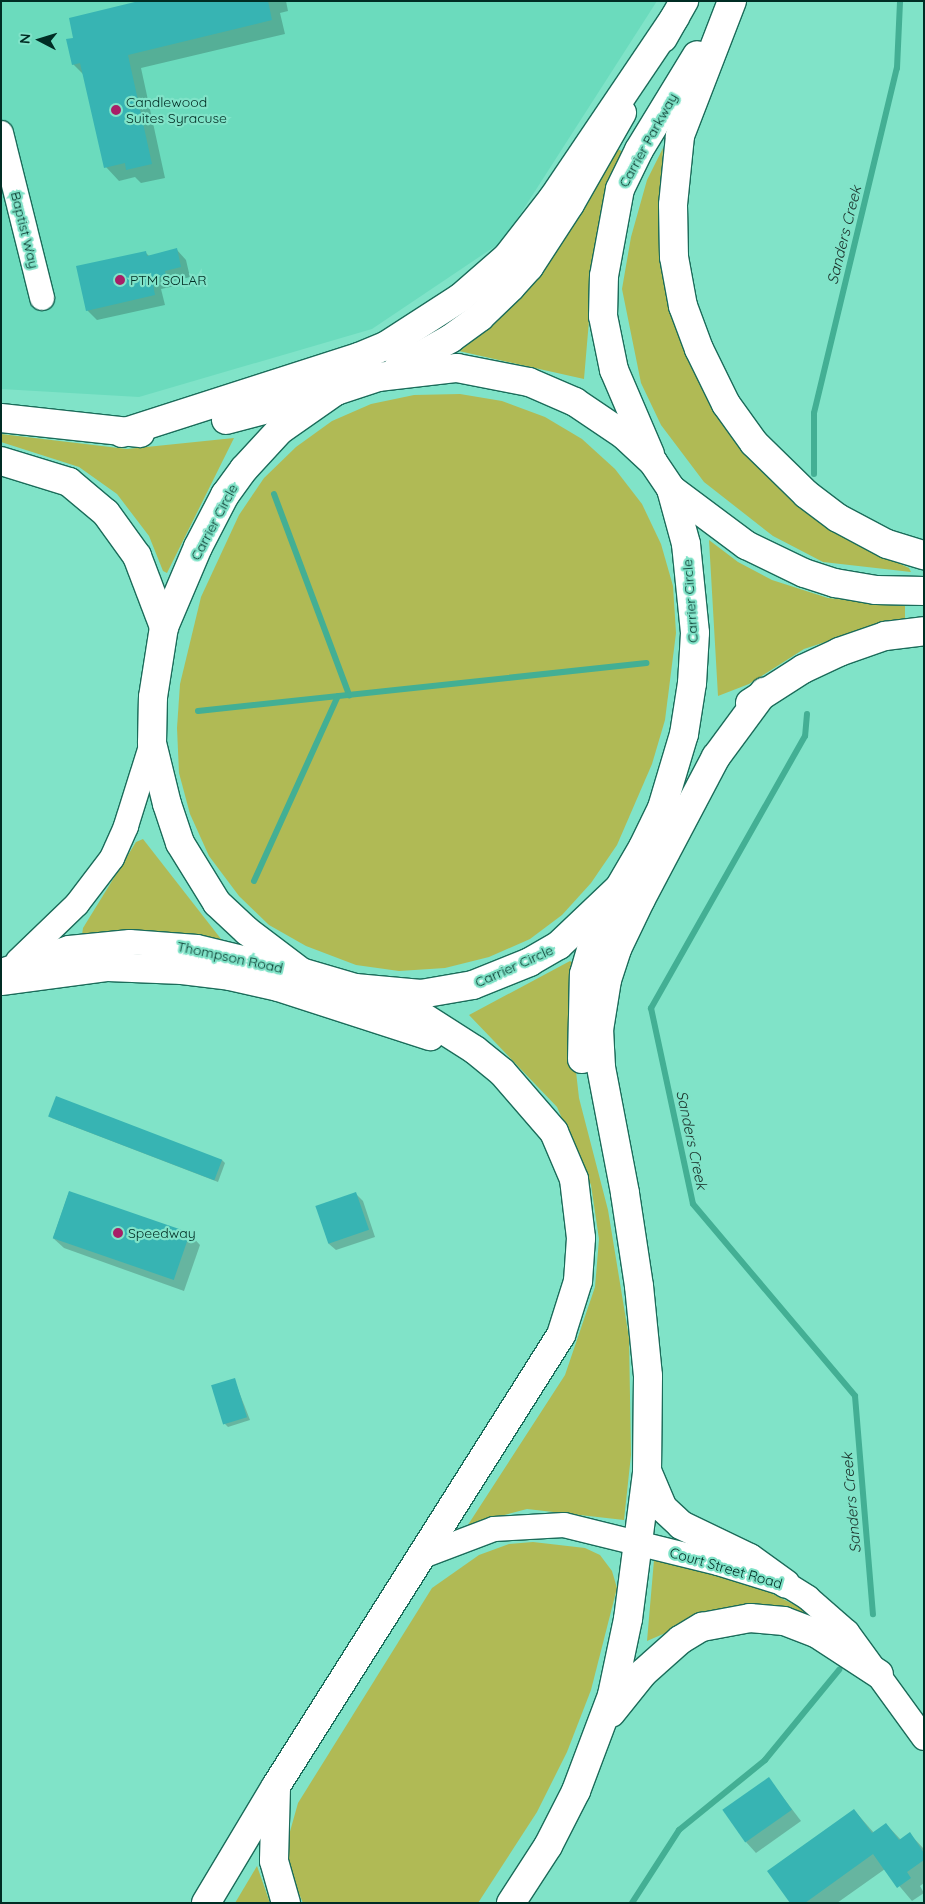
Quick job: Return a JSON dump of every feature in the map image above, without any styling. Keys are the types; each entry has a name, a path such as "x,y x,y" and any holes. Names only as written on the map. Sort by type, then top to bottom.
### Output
{"main road":[{"name":"Carrier Parkway","path":"654,462 614,370 604,316 608,245 620,189 731,1"},
{"path":"731,1 680,136 672,205 674,257 683,306 698,349 726,404 754,442 806,494 838,518 886,544 924,555"},
{"path":"378,377 418,358 480,317 529,267 607,143 679,9"},
{"path":"122,432 359,358 387,345 460,298 507,257 553,198 679,9"},
{"name":"Carrier Circle","path":"457,368 529,382 575,402 624,435 654,462 670,489 688,560 695,633 692,683 684,734 662,808 619,888 559,945 530,962 473,985 421,994 355,988 301,972 246,932 217,903 180,843 167,804 152,743 153,697 164,627 198,548 225,495 239,475 280,430 336,391 378,377 457,368"},
{"path":"1,418 122,432 176,433 336,391"},
{"path":"1,461 69,482 106,513 137,556 164,627"},
{"path":"670,489 746,545 804,573 835,584 876,590 924,591"},
{"path":"662,808 717,727 764,692 839,652 885,636 924,631"},
{"path":"511,1903 552,1838 576,1791 601,1726 616,1676 638,1544 647,1472 648,1376 639,1286 625,1193 600,1067 599,1030 608,980 617,949 640,899 716,757 764,692"},
{"path":"619,888 593,942 584,974 581,1029 587,1101 639,1286"},
{"path":"5,973 145,966 230,976 278,988 475,1050"},
{"path":"206,1903 276,1786 561,1335 578,1281 582,1238 574,1180 567,1158 554,1132 533,1106 475,1050 417,1013 355,988"},
{"path":"647,1472 663,1508 681,1525 750,1558 786,1584"},
{"path":"601,1726 643,1673 680,1640 702,1627 750,1618 784,1621 816,1633 879,1674"},
{"path":"276,1786 274,1861 286,1903"}],"street":[{"name":"Baptist Way","path":"1,134 42,298"},
{"path":"5,973 76,904 112,858 126,826 152,743"},
{"name":"Thompson Road","path":"5,973 69,948 156,943 197,947 301,972"},
{"name":"Court Street Road","path":"420,1557 494,1529 536,1525 564,1525 718,1563 786,1584 808,1598 847,1632 924,1738"}],"shaded area":[{"path":"1,1 657,1 503,241 372,329 139,397 1,389"},
{"path":"612,145 626,154 602,216 596,239 584,379 450,349"},
{"path":"663,148 659,245 668,296 693,371 721,421 764,474 806,512 846,539 909,568 911,572 823,562 773,536 704,482 661,425 641,383 622,289 631,237 647,180"},
{"path":"460,394 502,401 545,417 582,439 615,469 642,504 661,544 673,586 676,633 665,720 652,764 617,845 591,883 562,915 530,939 489,957 445,968 399,971 356,965 306,946 269,925 239,896 209,856 190,814 179,773 177,728 180,684 201,597 239,515 264,478 296,447 332,421 371,404 414,395"},
{"path":"1,434 127,449 234,438 167,573 163,571 149,536 117,494 79,467 1,442"},
{"path":"709,540 738,562 772,580 828,598 905,606 905,622 871,627 804,649 749,684 718,696"},
{"path":"143,839 221,939 215,945 82,935 83,928 136,842"},
{"path":"570,961 577,965 574,1054 579,1098 608,1210 629,1338 631,1455 624,1520 527,1509 486,1520 464,1531 565,1375 595,1287 599,1239 591,1185 557,1107 469,1015"},
{"path":"533,1542 585,1548 600,1555 612,1571 617,1588 591,1690 567,1752 537,1812 478,1903 303,1903 292,1877 288,1854 289,1835 298,1803 432,1588 479,1555 509,1544"},
{"path":"654,1560 751,1583 807,1611 827,1626 700,1618 647,1641"},
{"path":"257,1866 270,1903 235,1903"}],"building":[{"name":"Candlewood Suites Syracuse","path":"139,1 268,1 272,20 128,55 152,164 126,170 125,163 104,168 80,63 72,65 66,39 73,38 69,18"},
{"path":"177,248 181,267 165,271 166,276 152,279 155,295 86,311 76,266 146,251 147,256"},
{"path":"56,1096 222,1160 214,1180 48,1117"},
{"path":"69,1191 190,1233 174,1280 53,1238"},
{"path":"356,1192 369,1230 328,1244 315,1206"},
{"path":"235,1378 247,1417 223,1425 211,1385"},
{"path":"769,1777 792,1810 745,1842 722,1810"},
{"path":"854,1809 872,1833 886,1823 899,1840 910,1832 924,1853 924,1860 907,1872 911,1878 897,1888 873,1854 805,1903 790,1903 767,1871"}],"waterway":[{"name":"Sanders Creek","path":"814,474 814,413 897,68 900,1"},
{"path":"274,494 349,695"},
{"path":"198,711 646,663"},
{"path":"254,881 338,696"},
{"name":"Sanders Creek","path":"807,714 805,736 651,1008 693,1204 855,1396 873,1614"},
{"name":"Sanders Creek","path":"632,1903 679,1830 765,1760 839,1670"}],"place":[{"name":"Candlewood Suites Syracuse","path":"116,110"},
{"name":"PTM SOLAR","path":"120,280"},
{"name":"Speedway","path":"118,1233"}]}
